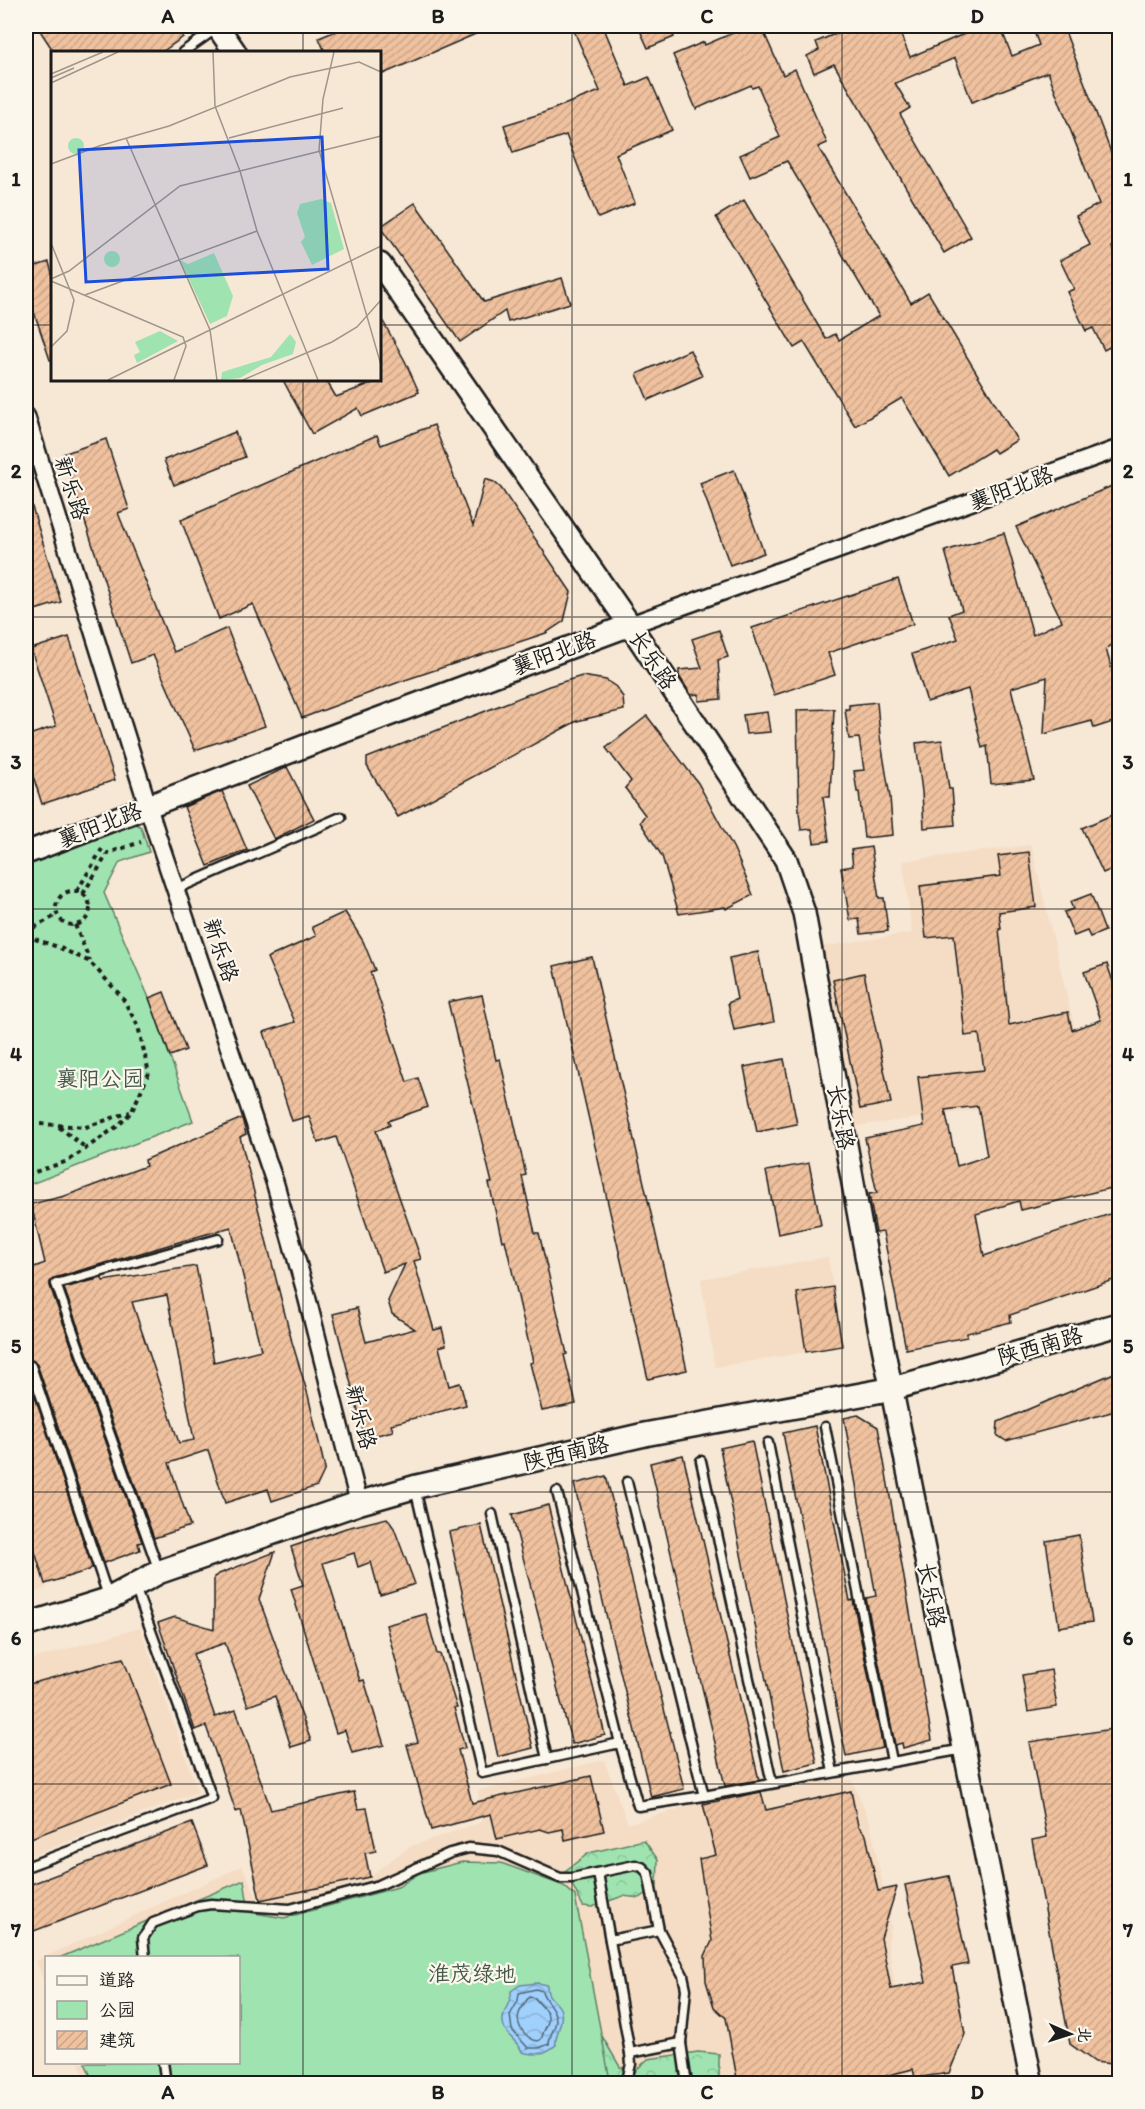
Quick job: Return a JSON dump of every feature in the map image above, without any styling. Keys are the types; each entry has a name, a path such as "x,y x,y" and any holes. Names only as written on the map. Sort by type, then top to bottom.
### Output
{"main road":[{"name":"陕西南路","path":"26,1625 109,1599 159,1572 359,1503 415,1487 646,1434 891,1389 1119,1324"}],"street":[{"path":"218,27 234,51"},
{"name":"长乐路","path":"381,265 630,626 786,860 804,913 891,1389 1032,2084"},
{"name":"新乐路","path":"26,416 150,806 157,835 275,1184 304,1287 359,1503"},
{"name":"襄阳北路","path":"26,853 319,740 1119,448"}],"lane":[{"path":"184,51 218,27"},
{"path":"176,889 340,817"},
{"path":"159,1572 56,1284 219,1239"},
{"path":"31,1366 109,1599"},
{"path":"825,1427 892,1761"},
{"path":"768,1443 833,1772"},
{"path":"701,1461 771,1783"},
{"path":"627,1482 704,1796"},
{"path":"415,1487 482,1773 620,1743"},
{"path":"557,1492 638,1806 964,1749"},
{"path":"492,1514 547,1759"},
{"path":"26,1867 212,1797 135,1586"},
{"path":"145,1956 143,1938 153,1923 188,1909 211,1904 280,1909 313,1904 379,1885 450,1853 469,1848 498,1851 560,1878 572,1878 635,1865 642,1867 648,1874 659,1930 683,1975 686,1989 681,2043 687,2084"},
{"path":"598,1873 630,2053 631,2064 626,2084"},
{"path":"610,1940 659,1930"},
{"path":"630,2053 681,2043"},
{"path":"163,2064 166,2084"}],"path":[{"path":"82,894 108,853 157,835"},
{"path":"77,891 102,849"},
{"path":"77,891 90,903 89,915 81,924 75,926 64,924 57,915 56,904 61,895 77,891"},
{"path":"26,932 57,915"},
{"path":"26,1175 68,1161 119,1125 132,1111 149,1073 138,1026 122,997 90,962 75,926"},
{"path":"26,936 58,947 90,962"},
{"path":"40,1124 86,1127 132,1111"},
{"path":"58,1126 86,1148"}],"shaded area":[{"path":"1031,845 1086,1077 1035,1102 849,1127 815,948 912,933 903,861"},
{"path":"828,1257 842,1346 715,1367 701,1279"},
{"path":"26,1523 47,1588 26,1596"},
{"path":"140,1628 198,1792 26,1858 26,1661"},
{"path":"604,1760 628,1824 697,1803 805,1783 852,1780 870,1822 891,1927 888,1944 911,2083 87,2083 79,2064 240,2064 240,1956 47,1956 242,1866 259,1901 370,1879 379,1869 409,1847 482,1822 478,1791"},
{"path":"45,1957 45,1984 36,1961"}],"green space":[{"name":"襄阳公园","path":"128,819 141,827 149,852 120,862 104,893 149,998 193,1121 26,1186 26,854"},
{"path":"644,1840 658,1860 657,1886 640,1898 623,1896 592,1907 583,1906 565,1871 589,1853"},
{"name":"淮茂绿地","path":"462,1862 501,1863 564,1886 575,1896 609,2075 608,2083 94,2083 85,2064 240,2064 240,1956 64,1956 244,1880 249,1912 284,1918 398,1887 419,1873"},
{"path":"602,2036 620,2067 635,2071 648,2059 698,2052 719,2054 719,2077 705,2084 591,2083"}],"water":[{"path":"537,1983 547,1985 548,1994 559,2006 562,2016 556,2045 544,2052 532,2054 522,2052 506,2032 503,2018 511,1991 520,1985"}],"building":[{"path":"37,26 175,26 183,37 163,51 53,51"},
{"path":"348,26 494,26 383,74 381,51 325,51 319,38"},
{"path":"572,26 603,26 628,86 649,77 672,130 616,154 635,203 598,218 566,135 513,153 504,125 600,91"},
{"path":"638,26 669,26 674,37 648,48"},
{"path":"749,26 761,26 783,75 795,69 827,143 818,147 911,303 928,292 1017,440 996,453 993,449 949,476 902,398 855,426 804,342 794,348 716,217 744,200 826,339 835,334 839,340 879,316 787,161 750,177 740,155 780,137 758,86 752,88 751,85 696,109 673,55 704,42 705,45"},
{"path":"854,26 897,26 910,57 971,31 969,26 1000,26 1012,56 1039,45 1032,26 1063,26 1112,155 1119,152 1119,243 1112,247 1119,262 1119,342 1104,350 1093,328 1086,331 1067,292 1074,289 1060,260 1090,245 1076,216 1099,204 1048,72 972,102 955,58 895,83 910,108 900,114 971,237 944,253 834,64 814,73 807,56 819,50 816,42"},
{"path":"415,203 484,302 562,278 570,303 508,322 505,311 460,342 381,226"},
{"path":"49,262 51,269 51,360 26,288 26,269"},
{"path":"381,318 419,392 362,416 358,408 312,434 284,381 327,381 336,397 381,381"},
{"path":"690,350 702,376 648,400 637,374"},
{"path":"434,425 473,526 485,479 494,482 501,488 571,592 564,621 546,633 402,681 302,718 253,604 219,619 181,520 377,435 381,445"},
{"path":"235,432 245,457 174,485 164,460"},
{"path":"106,439 129,509 118,513 174,652 227,628 265,726 195,750 153,655 131,663 63,454"},
{"path":"734,470 764,553 730,565 700,483"},
{"path":"1119,483 1119,640 1106,649 1119,695 1119,720 1094,728 1092,721 1044,734 1047,677 1011,688 1034,780 991,784 987,746 982,748 968,689 927,702 912,654 958,639 949,615 962,610 945,551 1004,533 1033,635 1062,621 1016,527"},
{"path":"29,497 61,602 35,610 26,580 26,498"},
{"path":"898,579 913,624 828,653 835,675 774,695 752,628"},
{"path":"719,630 728,657 718,660 721,699 699,701 699,694 691,695 679,676 679,670 702,668 692,639"},
{"path":"69,637 115,780 42,804 26,754 26,736 56,726 31,649"},
{"path":"582,676 606,680 616,687 623,697 624,710 577,721 398,817 367,766 367,758 549,686"},
{"path":"877,702 893,835 864,838 859,792 857,792 854,771 864,770 859,738 849,739 845,709 849,709 849,705"},
{"path":"834,709 830,797 823,797 829,841 814,843 812,829 801,830 797,710"},
{"path":"767,712 770,732 746,734 743,715"},
{"path":"647,716 698,783 734,849 753,895 726,909 725,907 679,914 662,856 640,822 645,815 625,788 631,781 606,748"},
{"path":"942,740 949,789 952,789 955,825 924,828 916,743"},
{"path":"287,767 314,819 274,839 247,786"},
{"path":"222,791 247,850 208,866 184,807"},
{"path":"1114,814 1119,825 1119,866 1103,873 1082,828"},
{"path":"871,847 879,898 884,898 888,931 861,934 859,919 850,920 841,868 853,866 851,850"},
{"path":"1029,852 1036,907 999,912 1009,1025 1068,1012 1072,1030 1101,1020 1084,972 1107,964 1119,999 1119,1186 1021,1210 1019,1201 976,1214 984,1256 1119,1211 1119,1278 1010,1315 1011,1322 967,1333 967,1337 906,1349 883,1232 876,1233 869,1194 877,1193 865,1138 924,1126 918,1077 984,1070 979,1034 965,1036 954,935 926,938 920,886 1001,876 998,856","holes":["978,1106 987,1156 957,1166 945,1110"]},
{"path":"1091,894 1105,931 1090,937 1087,931 1074,936 1064,912 1073,909 1070,902"},
{"path":"345,912 363,941 375,970 370,972 407,1082 418,1078 428,1107 388,1121 390,1125 376,1131 421,1259 414,1261 434,1330 442,1328 446,1345 439,1347 449,1386 460,1383 466,1405 391,1424 393,1431 365,1438 333,1314 357,1308 366,1342 415,1329 392,1314 388,1301 405,1264 383,1272 336,1137 318,1143 309,1116 292,1121 264,1032 295,1022 267,958 316,936 312,927"},
{"path":"758,952 774,1022 734,1030 728,1003 737,999 729,958"},
{"path":"592,957 687,1370 648,1379 554,966"},
{"path":"864,973 891,1103 860,1109 833,980"},
{"path":"164,992 186,1050 170,1056 149,998"},
{"path":"482,995 496,1060 500,1059 526,1175 522,1176 535,1233 539,1233 576,1404 542,1411 505,1240 502,1241 489,1183 492,1183 448,1002"},
{"path":"784,1059 797,1124 757,1132 744,1067"},
{"path":"242,1118 246,1134 240,1137 292,1342 308,1395 325,1469 317,1486 272,1501 268,1489 225,1503 208,1450 169,1463 190,1526 154,1538 64,1288 102,1278 103,1281 196,1266 214,1362 261,1350 231,1227 54,1278 50,1286 142,1542 138,1543 140,1550 104,1563 37,1364 32,1360 26,1363 26,1270 45,1263 31,1204 65,1196 146,1166 145,1160","holes":["167,1295 194,1440 179,1443 132,1302"]},
{"path":"809,1163 821,1225 778,1234 766,1171"},
{"path":"833,1287 842,1346 806,1352 797,1293"},
{"path":"26,1370 92,1567 89,1570 45,1584 26,1523"},
{"path":"1119,1371 1119,1410 1006,1441 997,1435 998,1422"},
{"path":"858,1415 878,1427 932,1740 903,1748 902,1743 895,1745 866,1598 876,1596 844,1418"},
{"path":"815,1426 850,1601 853,1600 883,1748 846,1756 783,1433"},
{"path":"752,1441 817,1763 784,1771 720,1448"},
{"path":"683,1455 759,1780 725,1786 650,1463"},
{"path":"606,1476 684,1789 651,1797 574,1484"},
{"path":"548,1505 605,1735 572,1744 512,1515"},
{"path":"387,1518 394,1528 415,1584 380,1595 371,1562 358,1567 354,1553 323,1563 360,1681 364,1680 384,1745 352,1753 345,1730 336,1733 291,1589 303,1585 291,1547 346,1528"},
{"path":"481,1525 533,1748 498,1757 449,1532"},
{"path":"1079,1535 1092,1622 1059,1627 1046,1541"},
{"path":"275,1552 259,1599 311,1741 291,1747 275,1696 248,1706 225,1643 193,1654 215,1717 236,1710 271,1810 354,1792 358,1809 367,1808 376,1851 365,1853 370,1877 260,1900 241,1810 236,1812 206,1726 195,1730 158,1623 175,1617 214,1629 214,1577"},
{"path":"426,1614 437,1654 440,1654 457,1708 454,1708 465,1748 458,1750 472,1803 591,1776 604,1831 565,1840 563,1829 549,1832 540,1829 497,1839 491,1814 431,1830 407,1745 418,1742 386,1625"},
{"path":"123,1658 171,1784 26,1840 26,1685"},
{"path":"1051,1670 1057,1707 1028,1712 1022,1675"},
{"path":"1118,1728 1119,2065 1095,2062 1070,2044 1032,1840 1047,1837 1029,1742"},
{"path":"851,1791 858,1826 866,1835 878,1891 897,1887 881,1938 891,1989 926,1982 905,1885 949,1876 968,1964 952,1967 965,2034 949,2073 915,2078 913,2069 881,2077 867,2084 738,2084 726,2018 714,2007 706,1981 705,1956 712,1941 699,1859 716,1855 703,1804 761,1792 766,1810"},
{"path":"192,1823 208,1865 26,1934 26,1886"}]}
